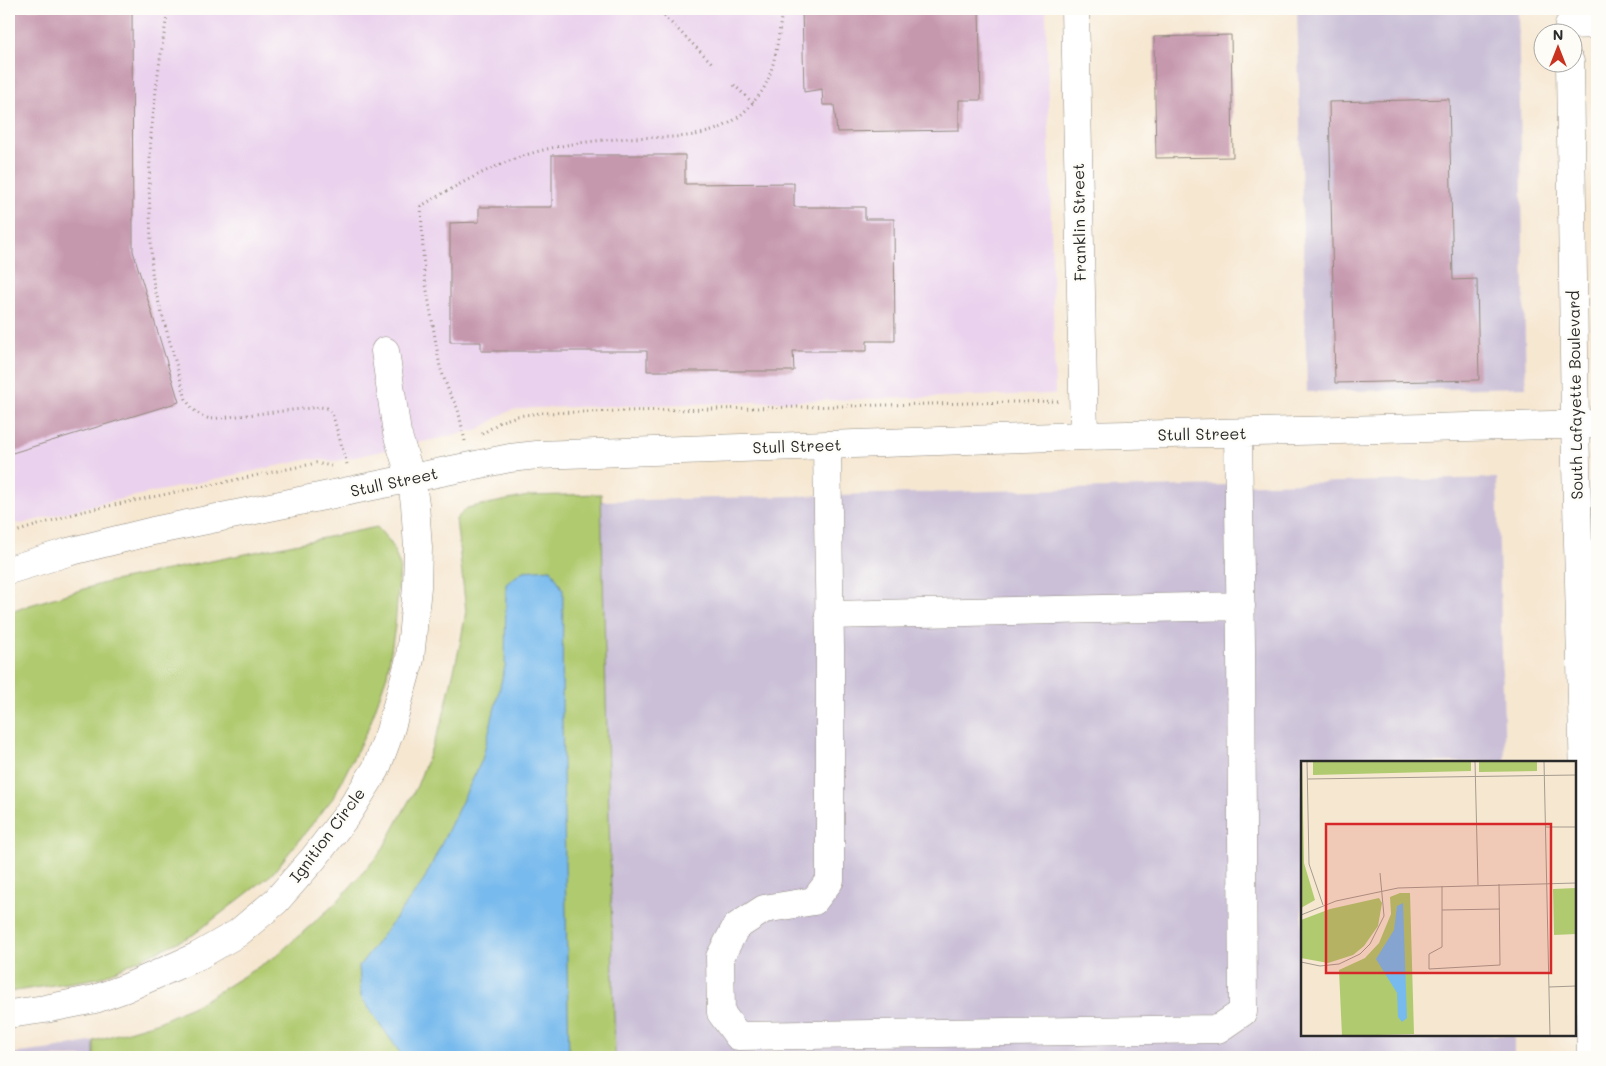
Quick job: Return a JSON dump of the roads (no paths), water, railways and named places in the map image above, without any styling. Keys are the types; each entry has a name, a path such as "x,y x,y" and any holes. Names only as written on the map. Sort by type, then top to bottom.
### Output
{"street":[{"name":"Franklin Street","path":"1075,9 1084,436"},
{"path":"1584,23 1597,24"},
{"name":"South Lafayette Boulevard","path":"1570,72 1586,424 1591,1057"},
{"name":"Ignition Circle","path":"9,1014 103,997 198,956 238,933 276,901 313,859 347,815 376,769 390,731 410,660 417,587 418,548 411,478 397,433 386,352"},
{"name":"Stull Street","path":"9,570 68,552 153,532 510,458 537,455 1084,436 1586,424"},
{"path":"828,444 830,880 814,901 764,909 736,927 720,958 721,1013 738,1036 1218,1029 1243,1012 1241,606 1238,433"},
{"path":"830,615 1241,606"}],"water":[{"path":"551,569 563,590 562,715 569,1057 403,1057 361,997 359,966 423,882 482,760 505,666 506,584 523,571"}]}
